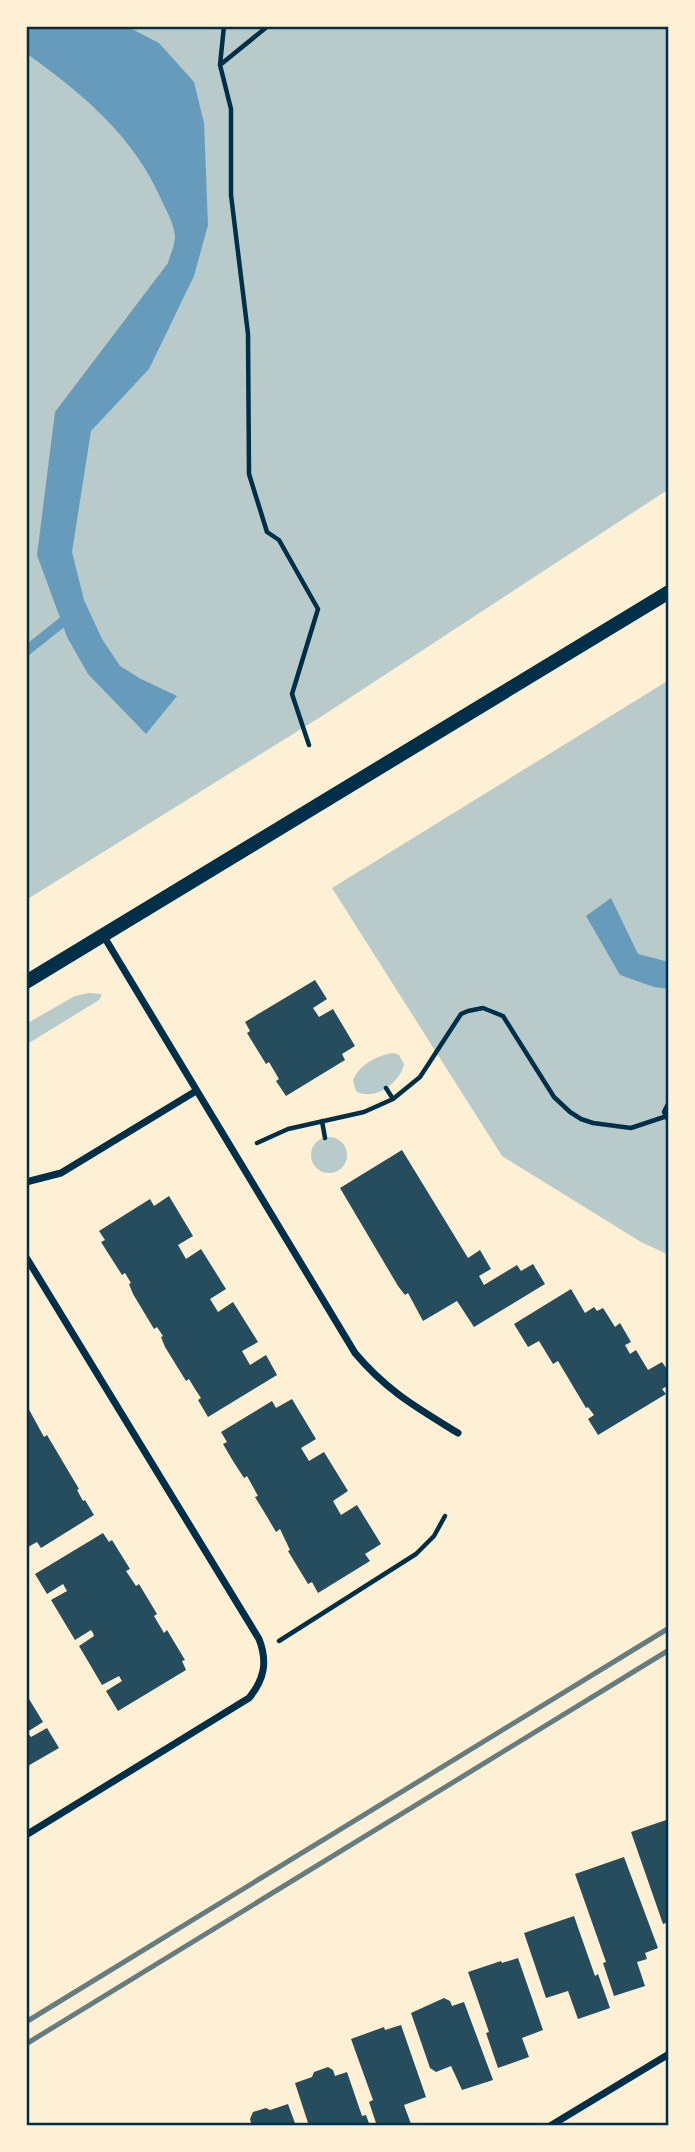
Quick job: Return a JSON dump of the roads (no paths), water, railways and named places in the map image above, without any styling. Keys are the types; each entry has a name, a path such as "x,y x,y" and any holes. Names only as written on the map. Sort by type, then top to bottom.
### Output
{"main road":[{"path":"26,982 669,592"}],"street":[{"path":"103,935 355,1353 394,1393 458,1433"},
{"path":"26,1182 61,1173 196,1091"},
{"path":"26,1257 264,1651 262,1676 249,1699 26,1835"},
{"path":"550,2126 669,2054"}],"water":[{"path":"26,26 126,26 159,43 194,82 204,123 208,225 194,276 149,369 91,431 72,552 84,600 102,639 120,666 177,696 146,734 88,674 67,637 37,555 55,412 168,263 175,237 168,214 137,156 86,100 26,53"},
{"path":"611,898 638,954 669,962 669,989 654,987 620,975 586,916"}],"waterway":[{"path":"26,651 70,616"}],"railway":[{"path":"26,2022 669,1628"},
{"path":"26,2044 669,1650"}]}
